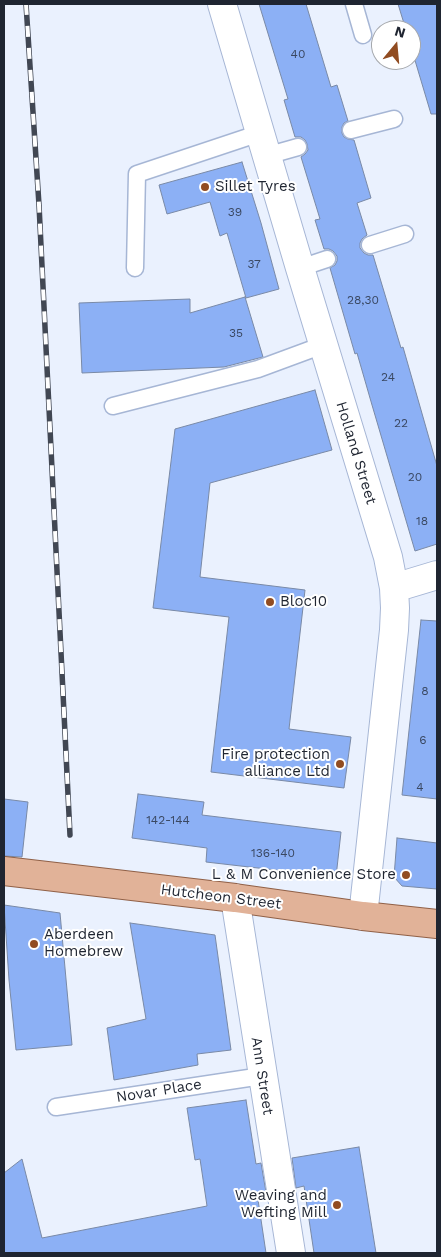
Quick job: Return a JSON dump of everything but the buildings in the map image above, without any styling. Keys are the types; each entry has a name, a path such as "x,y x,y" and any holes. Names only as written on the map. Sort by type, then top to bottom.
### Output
{"main road":[{"name":"Hutcheon Street","path":"4,872 234,898 437,924"}],"street":[{"name":"Holland Street","path":"222,4 388,557 394,588 394,630 363,916"},
{"path":"394,588 437,575"},
{"name":"Ann Street","path":"234,898 291,1253"}],"lane":[{"path":"354,4 363,35"},
{"path":"351,130 394,119"},
{"path":"135,268 136,174 263,145 298,147"},
{"path":"370,245 405,234"},
{"path":"300,268 327,259"},
{"path":"113,406 258,369 323,345"},
{"name":"Novar Place","path":"56,1107 262,1076"}],"railway":[{"path":"26,4 39,205 70,835"}],"place":[{"name":"Sillet Tyres","path":"205,187"},
{"name":"Bloc10","path":"270,602"},
{"name":"Fire protection alliance Ltd","path":"340,764"},
{"name":"L & M Convenience Store","path":"406,875"},
{"name":"Aberdeen Homebrew","path":"34,944"},
{"name":"Weaving and Wefting Mill","path":"337,1205"}]}
